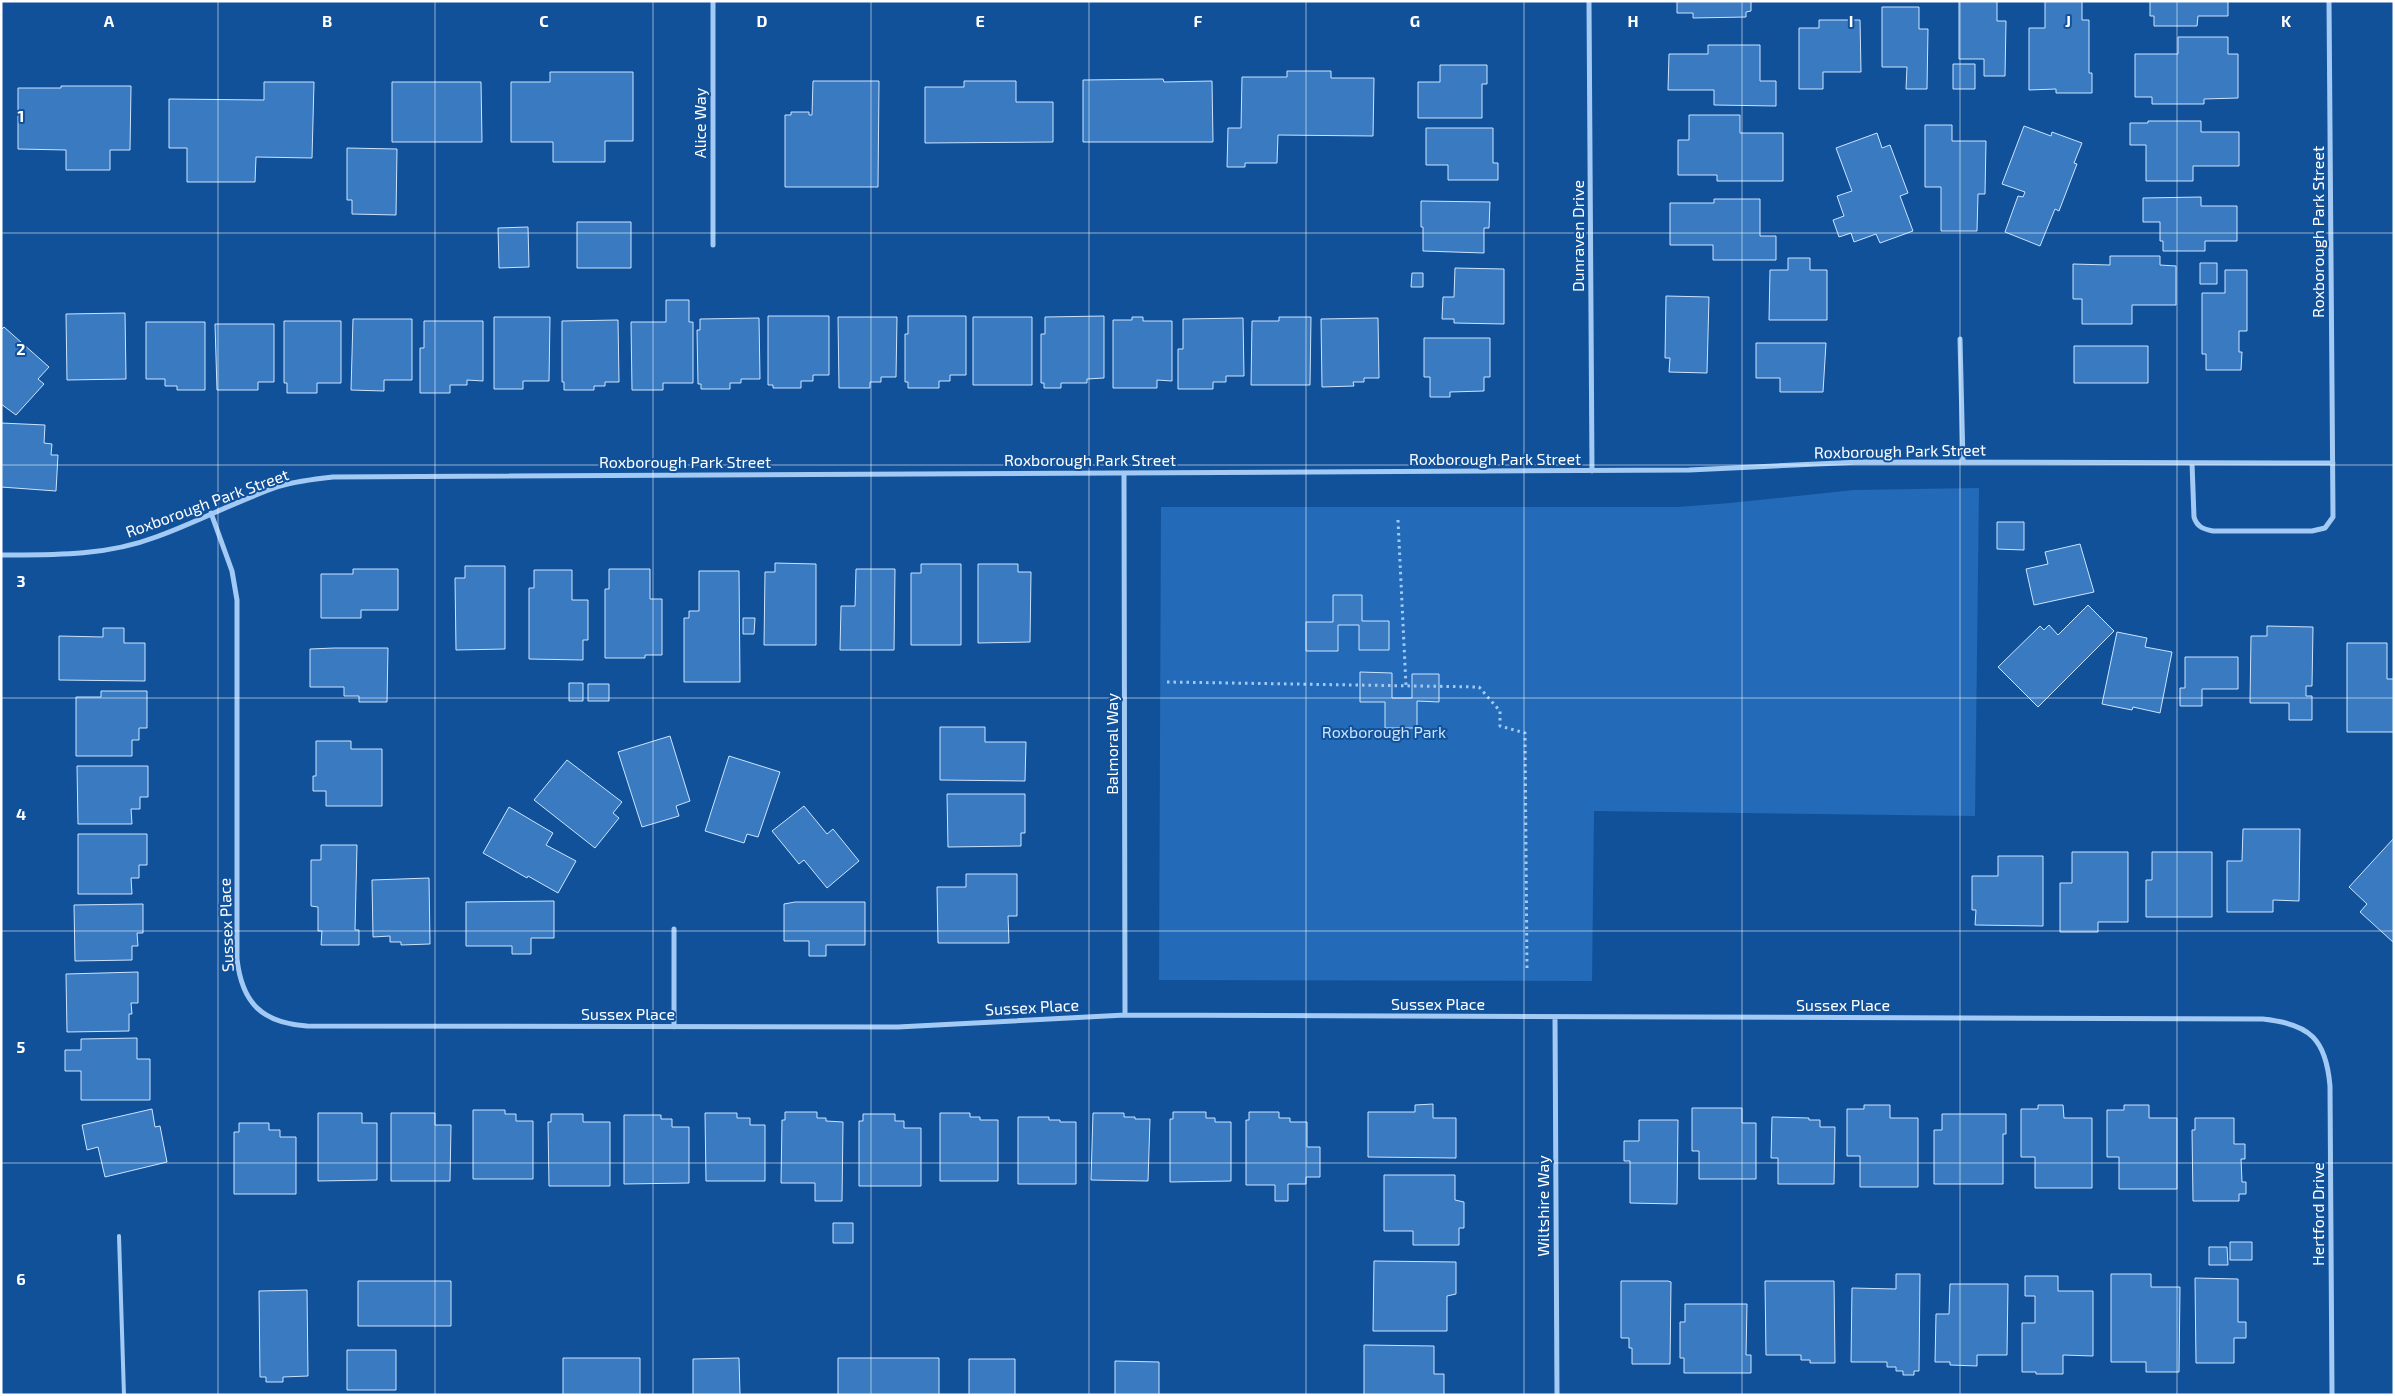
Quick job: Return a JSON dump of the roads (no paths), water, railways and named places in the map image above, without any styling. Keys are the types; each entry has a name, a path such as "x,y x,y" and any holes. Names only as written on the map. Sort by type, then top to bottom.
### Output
{"street":[{"name":"Alice Way","path":"713,1 713,244"},
{"name":"Dunraven Drive","path":"1589,1 1592,471"},
{"name":"Roxborough Park Street","path":"2192,462 2194,517 2196,524 2203,529 2213,531 2312,531 2325,528 2333,517 2329,1"},
{"path":"1960,339 1962,462"},
{"name":"Roxborough Park Street","path":"1,555 61,555 105,551 157,537 211,513 281,486 333,477 1592,471 1689,470 1861,462 2333,463"},
{"name":"Balmoral Way","path":"1124,473 1125,1015"},
{"name":"Sussex Place","path":"211,513 232,571 237,600 237,959 239,976 245,992 256,1008 279,1022 307,1026 898,1027 1125,1015 2263,1019 2282,1021 2299,1026 2315,1037"},
{"path":"674,929 674,1027"},
{"name":"Wiltshire Way","path":"1556,1017 1557,1395"},
{"name":"Hertford Drive","path":"2315,1037 2323,1051 2328,1067 2330,1086 2332,1395"}],"lane":[{"path":"119,1236 124,1395"}],"park label":[{"name":"Roxborough Park","path":"1384,732"}]}
